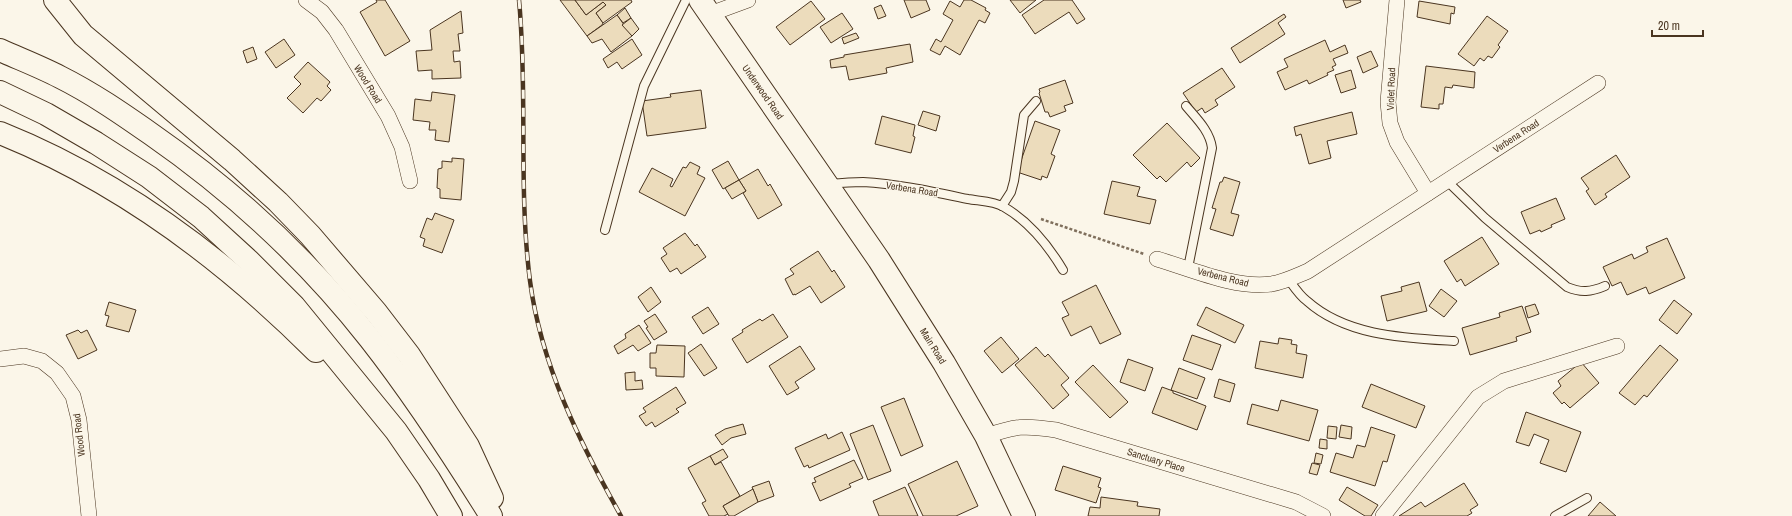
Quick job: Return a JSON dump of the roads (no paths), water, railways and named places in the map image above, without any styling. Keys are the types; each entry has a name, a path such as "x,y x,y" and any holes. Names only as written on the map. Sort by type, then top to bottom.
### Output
{"main road":[{"path":"55,0 83,35 232,160 278,202 310,235 376,312 409,356 468,446 488,487 499,516"},
{"name":"Underwood Road","path":"705,7 827,184"},
{"path":"0,50 59,76 111,106 181,155 248,209 306,266 369,338 424,412 491,516"},
{"path":"0,92 46,114 96,142 148,177 201,217 248,260 294,306 396,431 429,479 451,516"},
{"path":"0,133 69,164 141,206 210,256 299,334 396,431"},
{"name":"Main Road","path":"827,184 880,260 944,363 986,436 1024,516"}],"street":[{"name":"Wood Road","path":"306,0 322,12 336,30 388,116 402,147 410,181"},
{"path":"705,7 748,0"},
{"name":"Violet Road","path":"1397,0 1388,102 1390,123 1397,142 1428,193"},
{"name":"Verbena Road","path":"1157,259 1229,281 1253,285 1271,284 1289,280 1308,271 1598,83"},
{"path":"1383,516 1478,397 1504,381 1617,346"},
{"name":"Wood Road","path":"0,359 24,356 42,361 57,373 73,396 80,420 89,516"},
{"name":"Sanctuary Place","path":"986,436 1018,426 1034,426 1056,430 1296,502 1323,516"}],"lane":[{"path":"605,230 644,86 686,0"},
{"path":"1036,101 1024,115 1014,181 1011,192 1002,206 1027,224 1040,236 1049,246 1063,270"},
{"path":"1186,106 1211,140 1212,148 1188,268"},
{"path":"1447,181 1484,218 1567,288 1578,292 1592,291 1605,286"},
{"name":"Verbena Road","path":"827,184 862,182 882,184 1002,206"},
{"path":"1289,280 1306,301 1320,311 1348,325 1381,334 1409,339 1454,341"},
{"path":"1555,516 1587,498"}],"railway":[{"path":"519,0 523,70 524,211 526,246 535,312 543,343 564,403 591,460 621,516"}]}
